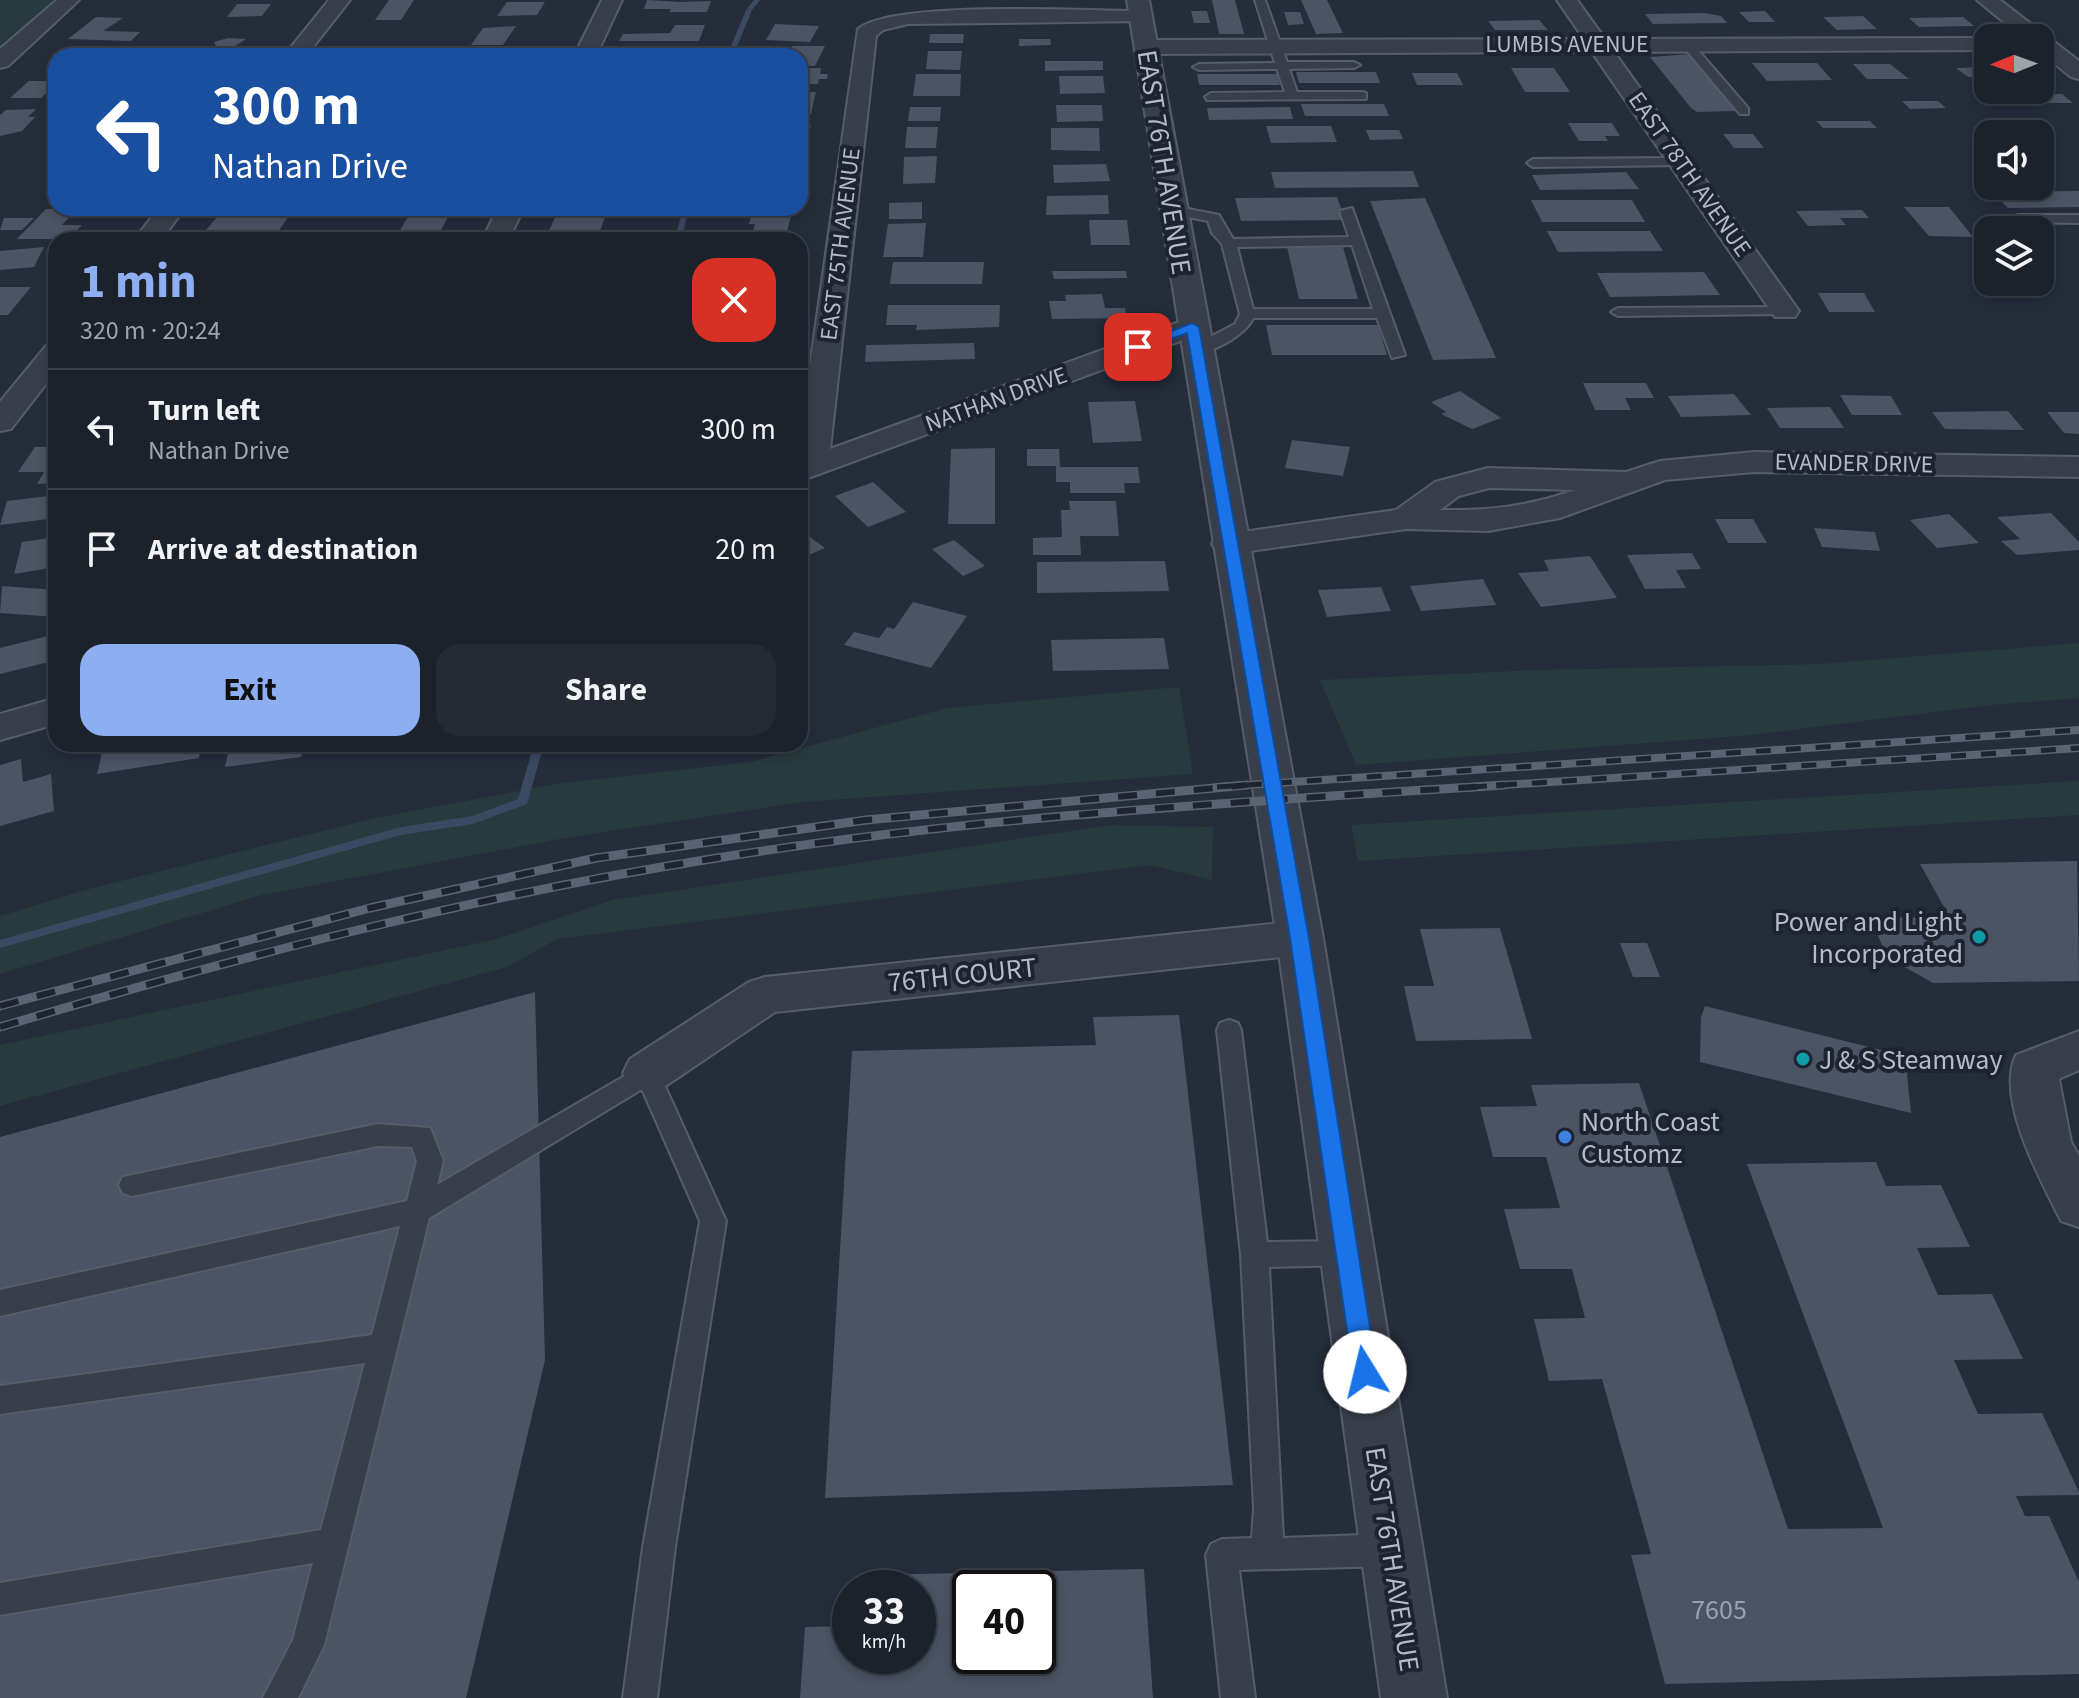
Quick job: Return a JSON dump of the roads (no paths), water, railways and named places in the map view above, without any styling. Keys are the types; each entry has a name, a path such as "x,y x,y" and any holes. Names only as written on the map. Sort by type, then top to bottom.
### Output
{"street":[{"path":"0,61 69,0"},
{"path":"301,48 340,0"},
{"path":"589,48 612,0"},
{"name":"EAST 78TH AVENUE","path":"1567,0 1785,311"},
{"path":"1987,0 2017,24"},
{"name":"EAST 75TH AVENUE","path":"808,454 866,34 876,25 908,18 1139,9"},
{"name":"EAST 76TH AVENUE","path":"1139,9 1229,544 1300,938 1414,1698"},
{"name":"LUMBIS AVENUE","path":"1146,47 1974,44"},
{"path":"2054,53 2079,72"},
{"path":"153,232 166,216"},
{"name":"NATHAN DRIVE","path":"808,467 1194,338"},
{"path":"0,382 44,382"},
{"path":"0,422 44,382"},
{"name":"EVANDER DRIVE","path":"1229,544 1406,519 1447,489 1488,478 1631,482 1660,471 1754,462 2079,467"},
{"path":"0,727 48,713"},
{"name":"76TH COURT","path":"647,1073 765,995 1300,938"},
{"path":"2079,1050 2033,1069 2047,1144 2079,1205"}],"lane":[{"path":"1260,0 1292,96"},
{"path":"1687,44 1744,111"},
{"path":"1199,67 1354,65"},
{"path":"1211,97 1362,96"},
{"path":"1533,163 1683,162"},
{"path":"1173,210 1211,216 1229,243 1247,314 1242,327 1194,338"},
{"path":"1347,211 1397,355"},
{"path":"2054,219 2079,219"},
{"path":"1229,243 1358,241"},
{"path":"1618,312 1785,311"},
{"path":"1247,314 1382,313"},
{"path":"1229,1030 1255,1255 1269,1508 1267,1552"},
{"path":"0,1303 419,1210 647,1073 713,1221 659,1547 640,1698"},
{"path":"132,1185 378,1135 421,1136 430,1161 308,1645 280,1698"},
{"path":"1255,1255 1347,1253"},
{"path":"0,1400 384,1347"},
{"path":"0,1599 334,1544"},
{"path":"1238,1698 1222,1555 1392,1550"}],"waterway":[{"path":"733,48 749,10 757,0"},
{"path":"680,232 684,216"},
{"path":"0,944 401,831 473,820 523,801 537,752"}],"railway":[{"path":"1246,785 2079,730"},
{"path":"1472,787 2079,748"},
{"path":"0,1006 370,908 596,858 866,820 1246,785"},
{"path":"1217,787 1246,785"},
{"path":"0,1027 177,976 356,930 626,873 717,858 1011,821 1208,804 1504,785"}],"place":[{"name":"Power and Light Incorporated","path":"1979,937"},
{"name":"J & S Steamway","path":"1803,1059"},
{"name":"North Coast Customz","path":"1565,1137"}]}
